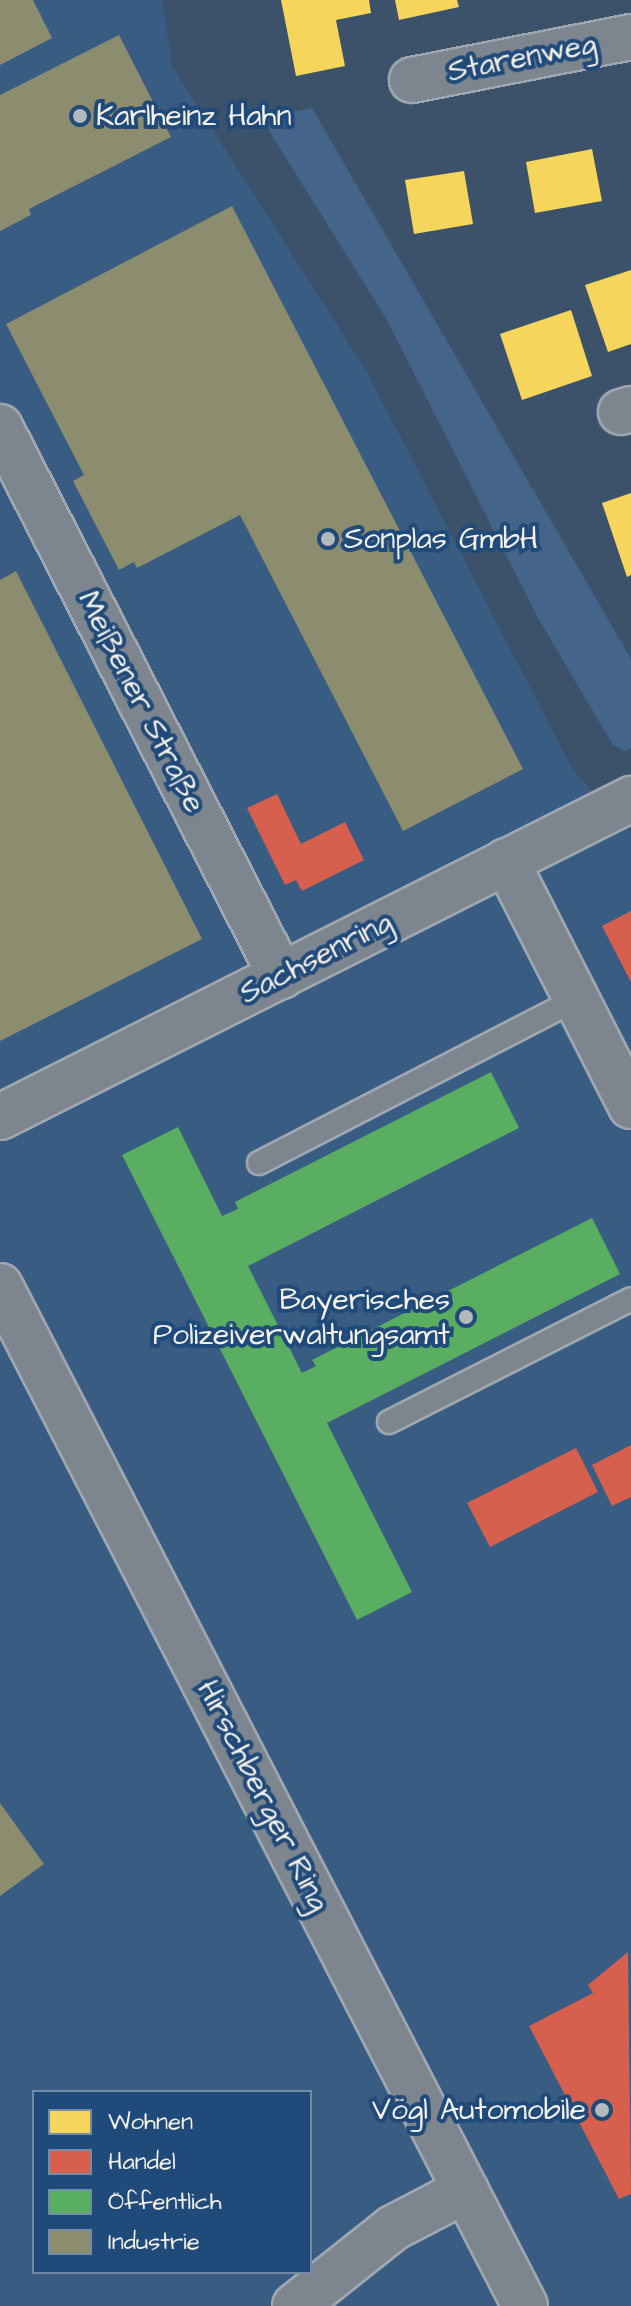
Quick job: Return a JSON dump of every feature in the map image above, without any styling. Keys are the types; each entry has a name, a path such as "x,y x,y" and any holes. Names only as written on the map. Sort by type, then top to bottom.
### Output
{"street":[{"name":"Starenweg","path":"412,80 631,37"},
{"name":"Meißener Straße","path":"0,427 281,976"},
{"name":"Sachsenring","path":"0,1117 631,799"},
{"path":"506,861 631,1106"},
{"name":"Hirschberger Ring","path":"0,1286 525,2306"},
{"path":"295,2306 393,2228 466,2190"}],"lane":[{"path":"259,1163 577,999"},
{"path":"389,1422 631,1299"}],"shaded area":[{"path":"0,0 162,0 172,66 367,372 574,772 631,832 631,2306 0,2306"},
{"path":"312,108 631,659 631,748 624,751 613,745 538,618 387,320 261,118"}],"building: Wohnen":[{"path":"281,0 369,0 371,13 336,20 345,66 296,76"},
{"path":"395,0 457,0 459,7 399,20"},
{"path":"592,149 602,201 535,213 526,162"},
{"path":"464,171 473,224 414,234 405,180"},
{"path":"631,270 631,344 608,352 585,285"},
{"path":"571,310 592,376 522,400 500,334"},
{"path":"631,493 631,575 627,577 602,503"}],"building: Handel":[{"path":"277,794 301,844 345,822 364,860 302,891 296,880 285,885 247,808"},
{"path":"631,911 631,982 602,926"},
{"path":"631,1445 631,1497 612,1506 592,1465"},
{"path":"576,1448 598,1492 490,1547 467,1503"},
{"name":"Vögl Automobile","path":"628,1952 631,2194 619,2199 529,2026 593,1993 588,1985"}],"building: Öffentlich":[{"name":"Bayerisches Polizeiverwaltungsamt","path":"491,1072 519,1128 248,1266 302,1373 316,1366 312,1360 592,1218 620,1274 327,1423 412,1592 357,1620 122,1155 178,1127 222,1216 238,1209 235,1202"}],"building: Industrie":[{"path":"0,0 33,0 52,38 0,65"},
{"name":"Karlheinz Hahn","path":"119,35 171,137 29,209 31,215 0,231 0,95"},
{"name":"Sonplas GmbH","path":"232,206 523,769 403,831 240,515 137,568 134,562 119,570 73,481 84,475 6,324"},
{"path":"16,571 202,939 0,1041 0,580"},
{"path":"0,1803 44,1864 0,1896"}],"place":[{"name":"Karlheinz Hahn","path":"80,116"},
{"name":"Sonplas GmbH","path":"328,539"},
{"name":"Bayerisches Polizeiverwaltungsamt","path":"466,1317"},
{"name":"Vögl Automobile","path":"602,2110"}]}
